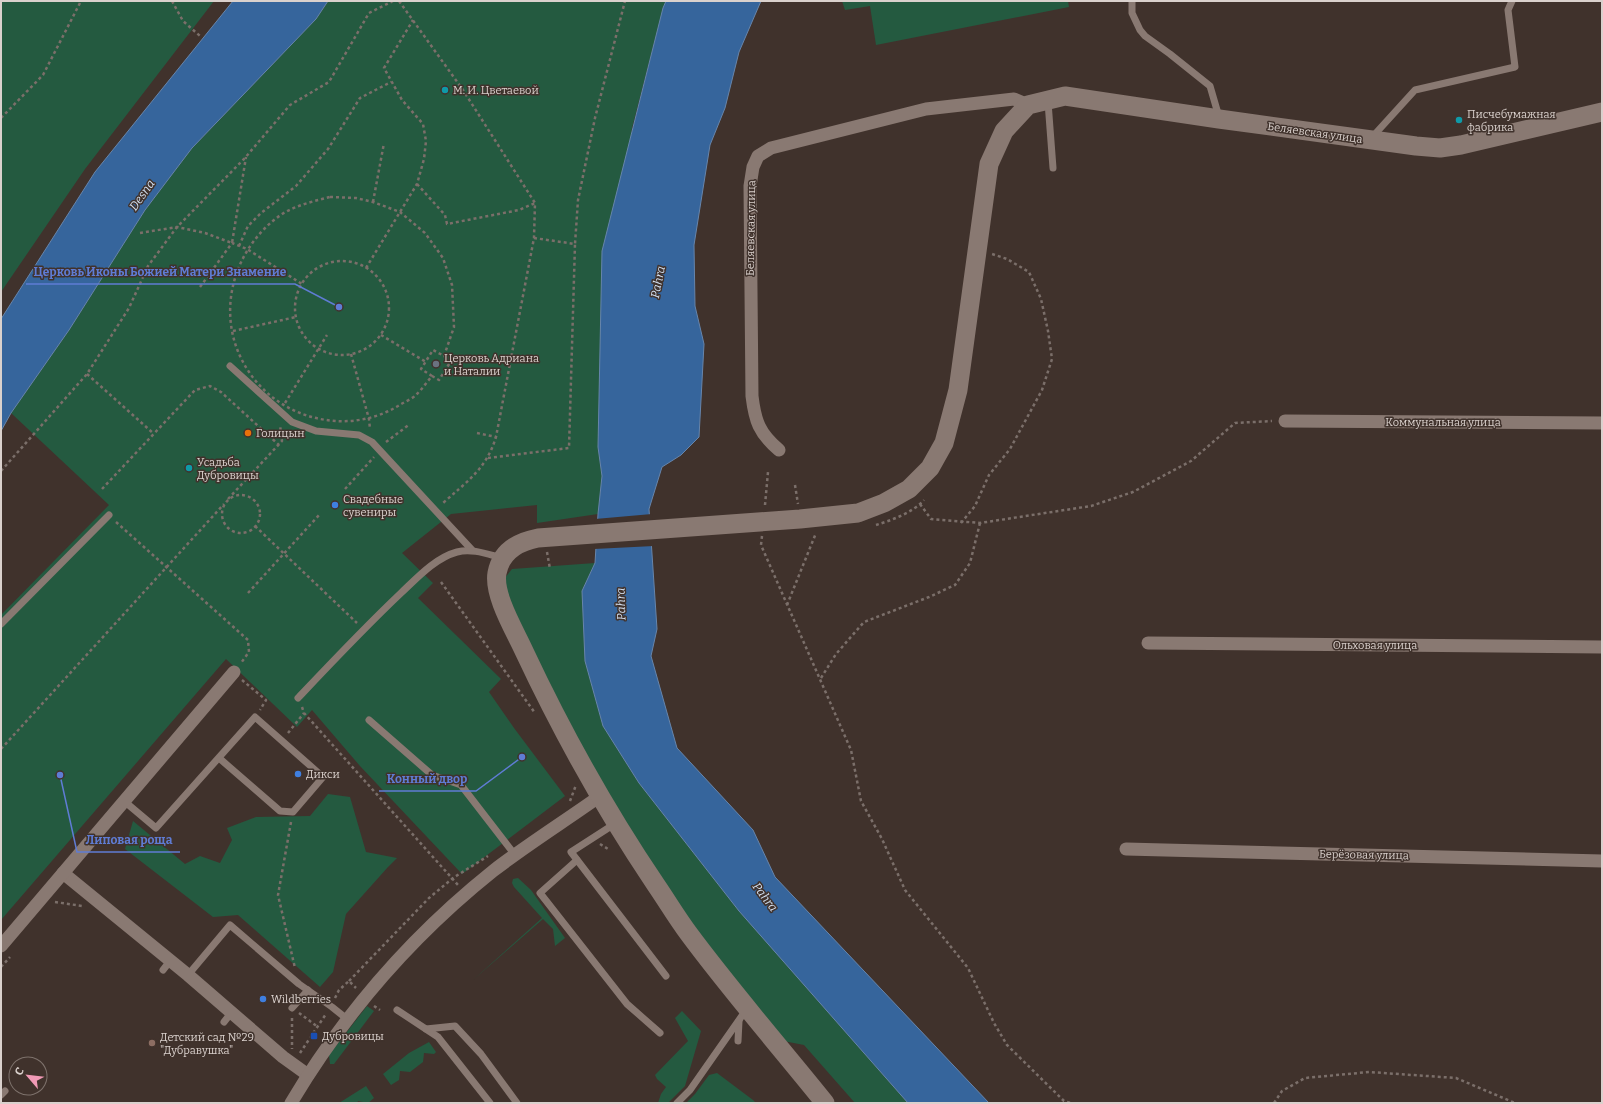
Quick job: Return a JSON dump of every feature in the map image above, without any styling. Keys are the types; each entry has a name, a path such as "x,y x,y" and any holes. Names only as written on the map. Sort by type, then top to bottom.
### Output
{"main road":[{"name":"Беляевская улица","path":"1028,105 1065,96 1219,119 1440,148 1461,145 1602,112"},
{"path":"826,1103 743,1014 616,823 533,670 503,605 496,574 502,558 513,546 799,513 858,513 884,503 909,489 930,468 944,443 958,390 989,164 1004,131 1028,105"}],"street":[{"name":"Беляевская улица","path":"779,450 770,442 757,422 752,396 750,186 753,167 758,156 771,148 926,110 1014,99 1028,105"},
{"name":"Коммунальная улица","path":"1285,421 1602,423"},
{"name":"Ольховая улица","path":"1148,643 1602,647"},
{"path":"1,946 234,672"},
{"path":"291,1103 308,1074 347,1019 431,926 467,894 515,855 600,796"},
{"name":"Берёзовая улица","path":"1126,849 1602,861"},
{"path":"63,873 167,965 188,975 228,1017 292,1065 308,1074"}],"lane":[{"path":"1132,1 1132,13 1140,30 1145,36 1210,86 1219,119"},
{"path":"1375,134 1416,90 1515,66 1508,10 1512,1"},
{"path":"1048,100 1053,168"},
{"path":"230,366 292,422 316,431 360,435 372,442 472,550"},
{"path":"1,624 109,515"},
{"path":"298,698 363,629 439,560 457,552 472,550 502,558"},
{"path":"124,801 156,828 255,717 324,777 293,812 280,810 219,758"},
{"path":"369,720 432,776 461,785 515,855"},
{"path":"616,823 571,852 666,976"},
{"path":"577,860 540,893 627,1004 660,1033"},
{"path":"188,975 230,925 299,984 347,1019"},
{"path":"292,1008 308,990"},
{"path":"397,1010 438,1037 490,1103"},
{"path":"738,1041 743,1014"},
{"path":"678,1103 690,1090 743,1014"},
{"path":"426,1029 455,1026 481,1054 517,1103"}],"path":[{"path":"1,117 42,75 81,1"},
{"path":"172,1 183,21 200,36"},
{"path":"1,471 87,374 129,308 148,266 178,227 246,156 290,105 328,82 369,13 393,1"},
{"path":"399,1 463,90 535,202 534,238 496,437 488,458 477,472 435,510"},
{"path":"488,458 569,448 575,244 578,200 594,118 625,1"},
{"path":"366,268 417,184 424,159 426,141 422,124 402,100 384,68 413,20"},
{"path":"239,246 248,226 261,213 296,186 328,149 360,98 391,82"},
{"path":"373,202 384,143"},
{"path":"200,287 232,243 246,156"},
{"path":"417,184 445,215 448,224 520,210 535,202"},
{"path":"432,376 416,396 389,412 369,419 347,422 324,420 302,415 284,406 264,390 248,371 238,350 233,331 230,307 232,286 238,267 248,249 263,229 283,214 306,203 330,197 356,198 373,202 400,212 426,233 443,258 452,285 454,327 444,356"},
{"path":"140,233 178,227 205,232 248,249 302,284"},
{"path":"534,238 575,244"},
{"path":"961,523 975,506 989,475 1010,449 1042,390 1052,359 1041,299 1029,272 1007,259 987,253"},
{"path":"343,261 355,263 366,268 375,274 382,283 389,304 388,315 381,335 367,347 351,354 340,355 328,353 318,348 308,340 300,330 296,318 295,306 297,294 302,284 310,274 319,267 331,263 343,261"},
{"path":"233,331 296,318"},
{"path":"284,406 327,335"},
{"path":"381,335 426,362"},
{"path":"433,350 451,361 439,380 421,369 426,362 433,350"},
{"path":"351,354 369,419 372,442"},
{"path":"87,374 154,434"},
{"path":"102,489 195,390 210,386 221,392 279,445"},
{"path":"920,504 931,519 961,523 980,523 1091,506 1133,492 1191,461 1235,423 1285,421"},
{"path":"476,433 496,437"},
{"path":"1,749 282,441"},
{"path":"765,508 768,472"},
{"path":"795,485 799,513"},
{"path":"224,504 222,516 227,527 238,532 250,530 255,526 259,514 256,502 246,495 240,495 228,499"},
{"path":"248,593 320,514"},
{"path":"109,515 248,640 249,652 234,672 266,700 255,717"},
{"path":"820,679 836,654 864,622 929,597 955,585 970,563 980,523"},
{"path":"255,526 363,629"},
{"path":"763,530 762,545 851,750 861,801 882,839 905,890 968,968 994,1023 1007,1045 1064,1102 1071,1103"},
{"path":"787,605 817,531"},
{"path":"542,543 550,569"},
{"path":"441,582 539,718"},
{"path":"298,698 304,714 467,894"},
{"path":"281,740 304,714"},
{"path":"568,819 562,811 571,798 576,781"},
{"path":"293,812 278,895 299,984"},
{"path":"592,839 608,850"},
{"path":"292,1008 318,1027"},
{"path":"292,1008 292,1065"},
{"path":"1274,1103 1282,1091 1305,1078 1369,1072 1456,1078 1515,1103"}],"green space":[{"path":"1,1 214,1 85,169 1,292"},
{"name":"Усадьба Дубровицы","path":"328,1 666,1 632,128 598,447 602,476 598,514 537,523 537,505 451,514 402,553 433,583 418,598 501,679 489,692 565,796 462,874 360,766 312,710 297,727 226,659 1,920 1,615 109,505 11,413 69,330 145,210 192,148 316,19"},
{"path":"842,1 1068,1 1069,7 876,45 870,6 845,10"},
{"path":"595,563 582,591 585,661 603,726 639,783 739,911 908,1103 855,1103 804,1045 773,1039 647,872 497,588 512,569"},
{"path":"328,794 350,797 366,852 397,858 346,914 333,972 320,987 238,915 213,917 125,849 133,821 185,864 200,856 220,863 232,840 227,828 256,817 310,816"},
{"path":"518,878 531,890 565,938 555,946 553,929 543,919 473,980 542,918 514,887 512,883 513,879"},
{"path":"367,1006 374,1011 334,1064 330,1064 329,1055"},
{"path":"682,1011 701,1031 685,1086 668,1103 658,1103 661,1094 666,1087 657,1079 655,1075 688,1041 675,1018"},
{"path":"429,1042 436,1052 434,1054 424,1053 423,1062 410,1072 400,1071 399,1080 391,1085 383,1074 409,1053"},
{"path":"717,1073 756,1103 686,1103 695,1094 709,1075"},
{"path":"366,1086 374,1098 368,1103 358,1101 357,1103 339,1103"}],"water":[{"name":"Desna","path":"233,1 328,1 316,19 192,148 145,210 69,330 11,413 1,431 1,319 95,172"},
{"name":"Pahra","path":"666,1 761,1 739,52 725,108 710,145 694,245 695,306 704,344 699,437 681,455 662,467 649,509 657,629 651,656 677,748 753,830 775,877 989,1103 908,1103 739,911 639,783 603,726 585,661 582,591 595,563 602,476 598,447 602,251"}],"pier":[{"path":"652,514 654,546 594,549 595,519"}],"place":[{"name":"М. И. Цветаевой","path":"445,90"},
{"name":"Писчебумажная фабрика","path":"1459,120"},
{"name":"Церковь Иконы Божией Матери Знамение","path":"339,307"},
{"name":"Церковь Адриана и Наталии","path":"436,364"},
{"name":"Голицын","path":"248,433"},
{"name":"Усадьба Дубровицы","path":"189,468"},
{"name":"Свадебные сувениры","path":"335,505"},
{"name":"Конный двор","path":"522,757"},
{"name":"Дикси","path":"298,774"},
{"name":"Липовая роща","path":"60,775"},
{"name":"Wildberries","path":"263,999"},
{"name":"Дубровицы","path":"314,1036"},
{"name":"Детский сад №29 \"Дубравушка\"","path":"152,1043"}]}
